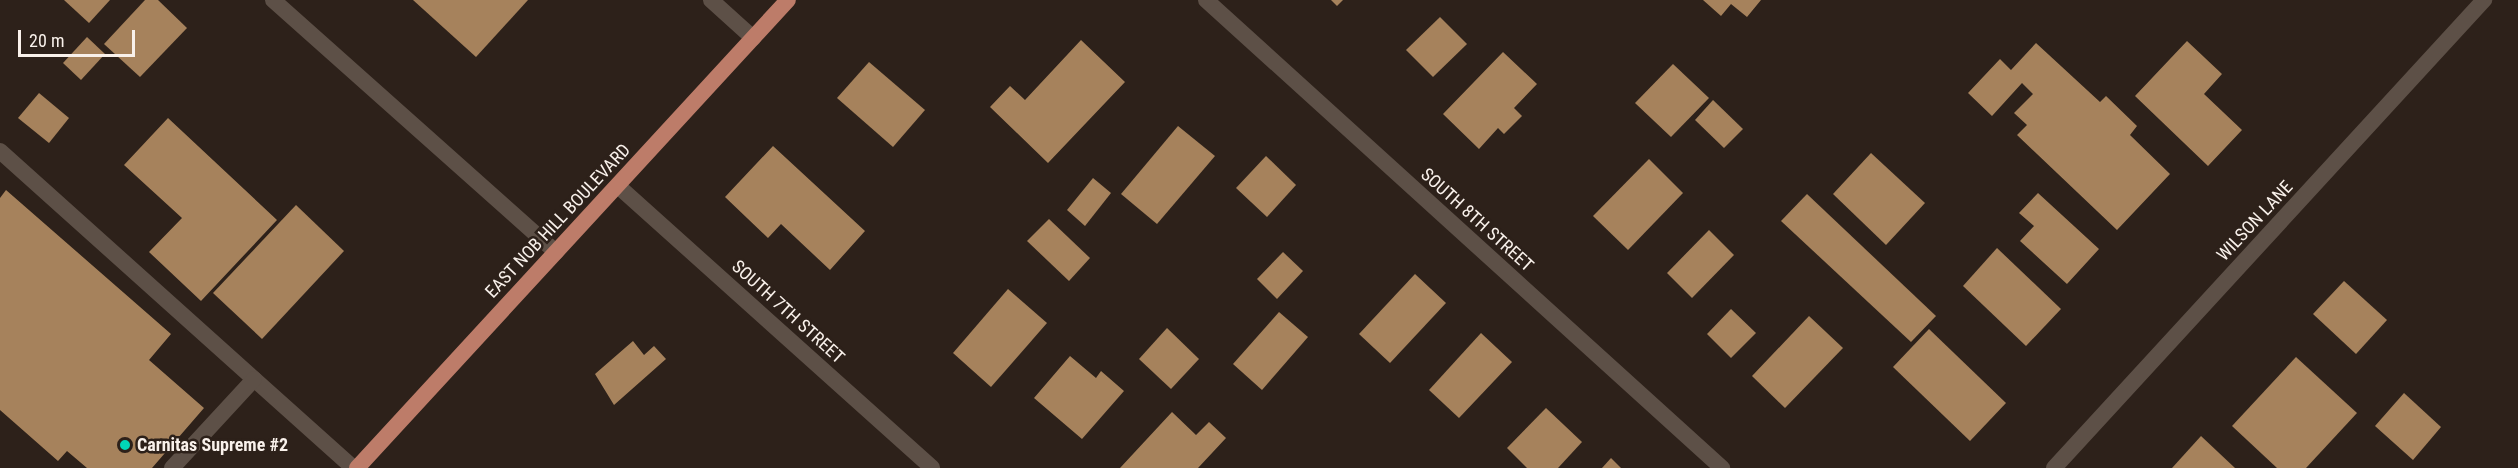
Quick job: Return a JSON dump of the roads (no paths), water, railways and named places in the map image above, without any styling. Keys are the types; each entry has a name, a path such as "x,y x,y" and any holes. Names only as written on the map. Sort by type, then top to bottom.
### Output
{"main road":[{"name":"EAST NOB HILL BOULEVARD","path":"355,468 788,0"}],"street":[{"path":"273,0 556,252"},
{"path":"711,0 753,38"},
{"name":"SOUTH 8TH STREET","path":"1206,0 1722,468"},
{"name":"WILSON LANE","path":"2054,468 2484,0"},
{"path":"0,151 355,468"},
{"name":"SOUTH 7TH STREET","path":"618,186 932,468"},
{"path":"172,468 254,379"}],"place":[{"name":"Carnitas Supreme #2","path":"125,445"}]}
